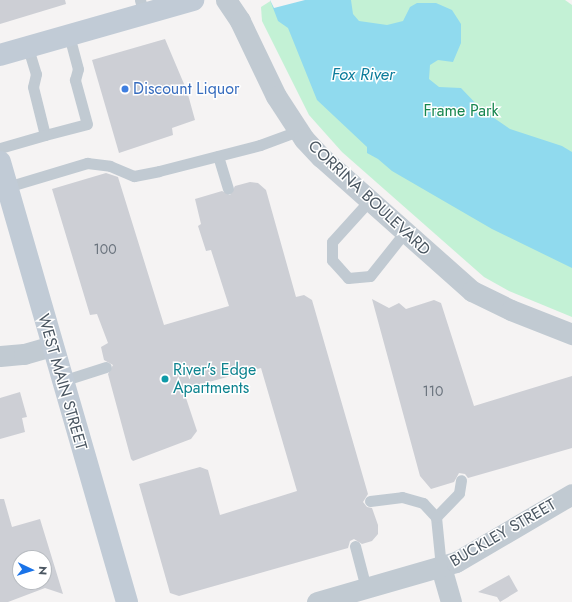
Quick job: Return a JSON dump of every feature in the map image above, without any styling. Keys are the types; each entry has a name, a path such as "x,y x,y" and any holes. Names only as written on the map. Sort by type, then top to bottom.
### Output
{"main road":[{"path":"0,56 69,36 142,7 193,0"},
{"name":"WEST MAIN STREET","path":"0,162 127,602"}],"street":[{"name":"CORRINA BOULEVARD","path":"226,0 240,21 276,96 298,131 321,157 369,201 472,290 511,310 572,334"},
{"path":"0,356 24,354 52,346"},
{"name":"BUCKLEY STREET","path":"317,602 441,568 456,562 572,494"},
{"path":"441,568 452,602"}],"lane":[{"path":"0,148 87,124 75,80 78,69 69,36"},
{"path":"28,48 36,74 33,86 45,135"},
{"path":"7,187 87,164 110,166 134,176 260,145 298,131"},
{"path":"218,156 228,188"},
{"path":"369,201 332,242 332,260 348,278 370,276 405,232"},
{"path":"62,381 106,367"},
{"path":"436,517 459,493 461,480"},
{"path":"370,500 402,497 423,503 436,517 441,568"},
{"path":"355,546 366,588"}],"green space":[{"name":"Frame Park","path":"272,0 565,0 572,5 572,317 509,291 484,277 342,152 309,115 262,21 261,7"}],"water":[{"name":"Fox River","path":"270,0 351,0 353,14 359,21 387,25 403,21 410,7 417,3 436,3 452,10 461,24 461,43 453,62 438,60 430,65 429,79 439,87 461,88 481,109 510,129 562,146 572,152 572,268 492,229 392,171 378,159 367,153 367,147 317,100 288,28 278,21"}],"pier":[{"path":"270,0 305,0 274,8"}],"building":[{"path":"0,0 65,0 66,4 0,24"},
{"path":"165,39 187,91 195,120 172,128 173,135 119,153 92,60"},
{"name":"River's Edge Apartments","path":"106,173 118,177 164,325 229,306 211,250 206,251 198,226 201,224 195,199 222,191 230,195 235,186 250,182 258,183 266,190 296,297 304,295 312,300 368,494 363,502 367,507 372,508 378,525 378,534 372,541 362,544 354,539 350,541 348,548 179,596 170,593 139,484 200,467 208,470 220,515 297,491 261,368 183,389 197,431 191,439 133,461 131,459 108,374 113,365 104,360 101,347 108,343 97,314 90,315 52,189"},
{"path":"372,299 389,308 399,303 406,309 434,300 441,303 474,406 572,376 572,448 468,478 465,474 459,473 454,482 431,489 420,476"},
{"path":"20,392 27,417 22,418 25,432 0,439 0,398"},
{"path":"0,499 4,499 12,527 40,519 50,550 12,550 12,590 40,590 8,602 0,602"},
{"path":"52,558 63,594 51,590"},
{"path":"509,575 518,591 500,602 497,597 478,592"}],"place":[{"name":"Discount Liquor","path":"125,89"},
{"name":"River's Edge Apartments","path":"165,379"}]}
